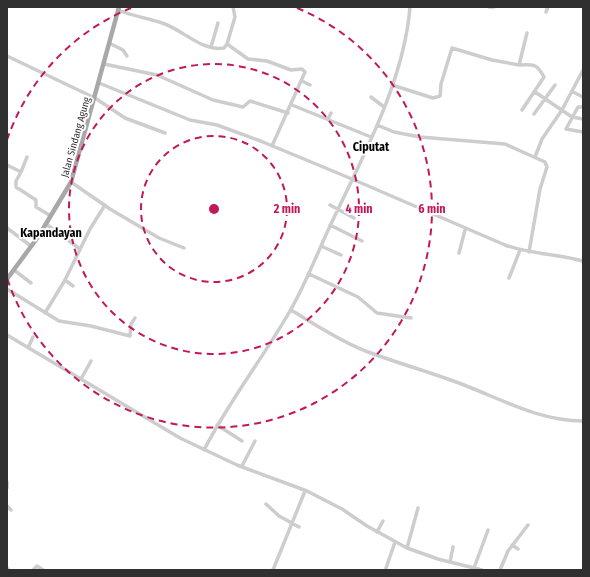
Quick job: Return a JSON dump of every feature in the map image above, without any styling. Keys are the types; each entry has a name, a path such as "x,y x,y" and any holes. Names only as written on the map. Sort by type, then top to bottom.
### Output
{"main road":[{"name":"Jalan Sindang Agung","path":"7,279 32,246 71,182 95,98 118,8"}],"street":[{"path":"118,8 137,17 162,23 220,50 225,48 227,44 235,17 233,7"},
{"path":"204,450 217,425 291,310 309,274 384,108 407,28 410,7"},
{"path":"489,7 494,7"},
{"path":"546,12 548,7"},
{"path":"211,47 218,23"},
{"path":"520,65 527,33"},
{"path":"109,43 123,50 126,56"},
{"path":"227,44 248,59 272,62 291,70 302,69 305,72 292,105 272,146"},
{"path":"393,81 433,98 440,96 441,84 452,48 492,60 520,65 534,64 540,69 544,77 522,110"},
{"path":"7,56 95,98 122,116 165,133"},
{"path":"104,64 157,75 219,102 243,107 250,101 288,113"},
{"path":"535,157 542,139 573,92 582,72"},
{"path":"302,81 310,85"},
{"path":"99,83 190,120 217,125 272,146 352,179 465,230 520,250 565,256 583,261"},
{"path":"534,114 555,85"},
{"path":"535,92 572,118 583,119"},
{"path":"573,92 583,97"},
{"path":"371,97 384,108"},
{"path":"292,105 372,137"},
{"path":"583,107 579,107 566,129 583,132"},
{"path":"328,119 331,113"},
{"path":"377,125 394,132 420,137 505,144 545,162 547,167 540,189 529,252"},
{"path":"27,156 16,181 16,187 36,200 36,207 51,216"},
{"path":"7,164 21,172"},
{"path":"71,182 159,238 184,248"},
{"path":"45,313 65,280 80,249 105,205"},
{"path":"330,205 354,218"},
{"path":"46,224 80,249"},
{"path":"330,226 362,241"},
{"path":"7,228 32,246"},
{"path":"459,253 465,230"},
{"path":"321,246 341,255"},
{"path":"509,278 520,250"},
{"path":"14,270 31,283"},
{"path":"309,274 358,297 371,310 380,315 387,316 392,314 411,318"},
{"path":"65,280 73,286"},
{"path":"7,289 59,321 91,326 130,336 131,324 134,318"},
{"path":"291,310 334,336 363,350 463,384 515,407 570,421 583,421"},
{"path":"7,335 180,438 204,450 306,491 342,509 377,532 407,548 424,555 482,570"},
{"path":"28,348 33,337"},
{"path":"81,379 91,361"},
{"path":"217,425 242,441"},
{"path":"242,466 255,441"},
{"path":"7,482 7,488"},
{"path":"273,570 306,491"},
{"path":"266,504 279,516 299,527"},
{"path":"7,506 11,510"},
{"path":"407,548 418,508"},
{"path":"377,532 384,521"},
{"path":"500,570 504,557 528,525"},
{"path":"474,568 488,530"},
{"path":"386,568 395,542"},
{"path":"512,545 518,549"},
{"path":"450,562 453,547"},
{"path":"33,570 36,566 43,570"}],"district":[{"name":"Ciputat","path":"371,147"},
{"name":"Kapandayan","path":"51,233"}]}
